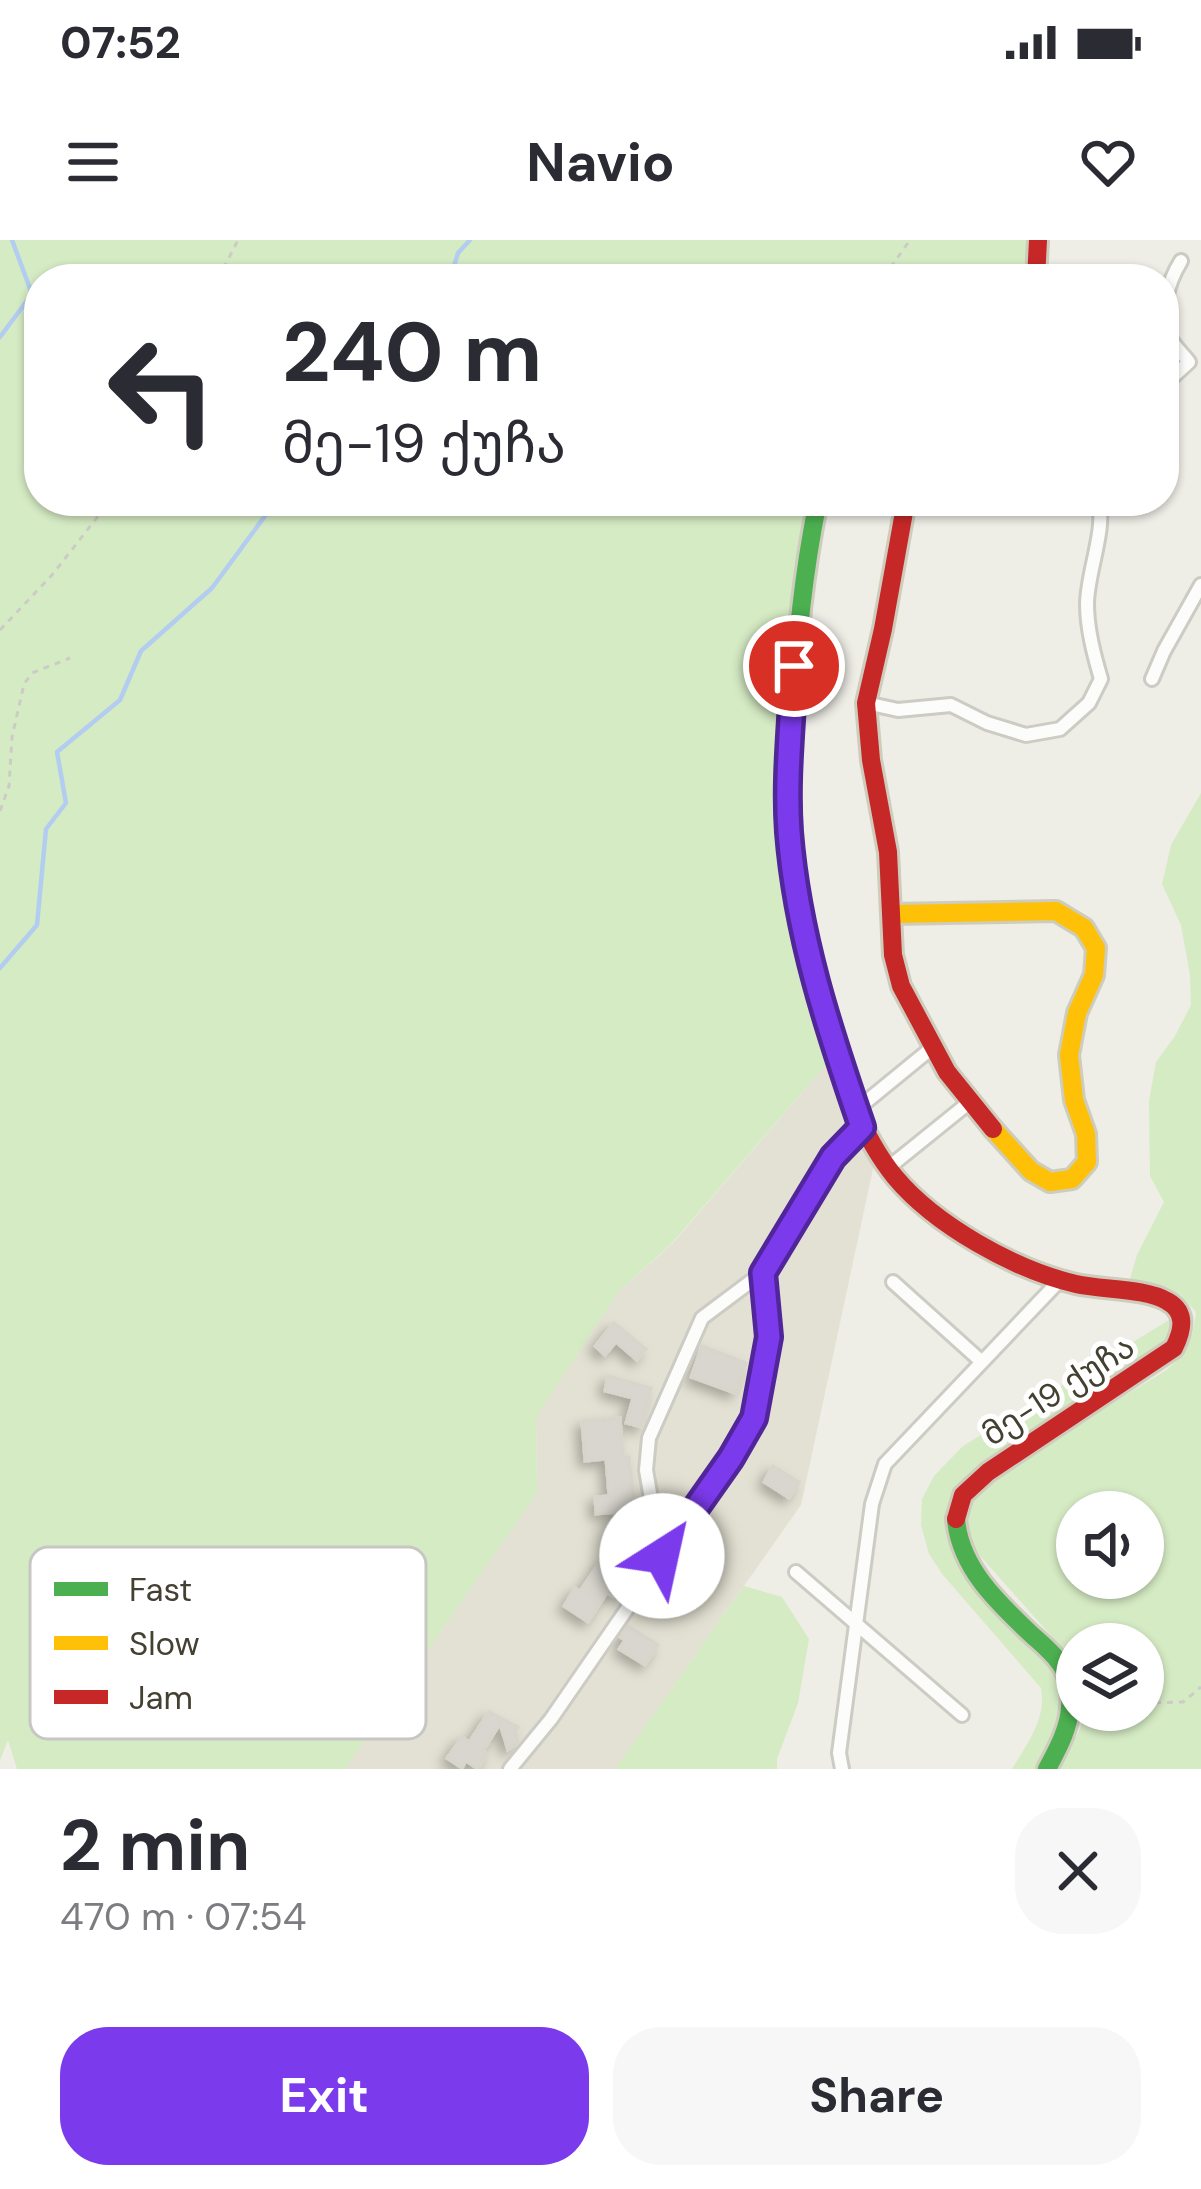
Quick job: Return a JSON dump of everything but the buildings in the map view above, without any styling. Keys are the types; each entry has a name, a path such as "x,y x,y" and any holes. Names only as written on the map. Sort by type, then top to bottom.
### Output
{"street":[{"name":"მე-19 ქუჩა","path":"815,516 794,666 789,829 812,969 859,1119 888,1168 911,1194 950,1223 1060,1280 1160,1298 1173,1303 1183,1316 1183,1333 1174,1348 988,1472 963,1494 956,1512 954,1529 970,1567 1066,1673 1072,1706 1064,1738 1047,1769"},
{"path":"893,914 1056,910 1084,928 1096,948 1094,975 1077,1013 1069,1055 1087,1162 1072,1180 1050,1182 1031,1171 947,1072 901,986 893,955 888,853 866,703 903,516"},
{"path":"866,703 898,710 951,705 1026,735 1060,729 1088,703 1101,679 1087,604 1102,516"},
{"path":"1152,679 1201,585"},
{"path":"662,1556 646,1470 649,1438 702,1318 763,1273 859,1119 933,1047"},
{"path":"888,1168 971,1101"},
{"path":"510,1769 551,1719 754,1418 769,1337 763,1273"},
{"path":"842,1769 838,1753 872,1504 885,1464 1060,1280"},
{"path":"893,1282 982,1362"},
{"path":"796,1572 962,1715"}],"path":[{"path":"0,630 98,516"},
{"path":"0,811 9,786 12,737 25,684 32,673 70,658"},
{"path":"1164,1702 1183,1702 1201,1687"}],"shaded area":[{"path":"830,1060 874,1164 801,1505 615,1769 345,1769 366,1739 426,1739 426,1653 537,1493 536,1417 619,1291 673,1243"}],"green space":[{"path":"0,240 1032,240 1031,264 24,264 24,516 809,516 783,757 780,837 799,946 830,1060 672,1243 619,1291 536,1417 537,1493 426,1653 426,1547 30,1547 30,1739 366,1739 345,1769 17,1769 8,1740 0,1760"},
{"path":"1201,793 1201,1769 1057,1769 1079,1731 1164,1731 1164,1623 1056,1623 1056,1641 966,1540 965,1514 985,1481 1165,1371 1191,1338 1196,1312 1181,1295 1129,1282 1164,1202 1150,1176 1149,1101 1156,1062 1191,1005 1181,925 1162,884 1171,845"},
{"path":"1169,1320 1171,1338 1163,1352 962,1481 947,1509 946,1535 954,1556 1056,1672 1056,1728 1035,1769 1012,1769 1038,1720 1041,1688 943,1575 929,1554 921,1525 922,1499 934,1476 963,1446"},
{"path":"744,1586 782,1597 809,1639 798,1703 777,1769 615,1769"}],"waterway":[{"path":"12,240 24,272"},
{"path":"455,264 470,240"},
{"path":"0,337 24,305"},
{"path":"0,968 37,925 46,829 66,803 57,752 120,700 141,651 212,588 265,516"}],"traffic: fast":[{"path":"815,516 796,664 789,839 814,982 854,1105"},
{"path":"956,1519 973,1569 1006,1610 1053,1655 1067,1678 1071,1695 1067,1723 1047,1769"}],"traffic: slow":[{"path":"893,914 1056,911 1084,928 1096,948 1094,975 1077,1013 1069,1055 1074,1100 1086,1134 1087,1162 1072,1179 1050,1182 1031,1171 993,1129"}],"traffic: jam":[{"path":"1037,264 1038,240"},
{"path":"903,516 866,703 888,852 893,955 901,986 947,1072 993,1129"},
{"path":"854,1105 895,1177 954,1228 1028,1268 1076,1284 1158,1297 1173,1305 1180,1316 1174,1348 988,1472 963,1495 956,1519"}],"route":[{"path":"662,1556 754,1418 769,1337 763,1273 833,1157 862,1127 838,1064 795,883 789,829 794,666"}]}
